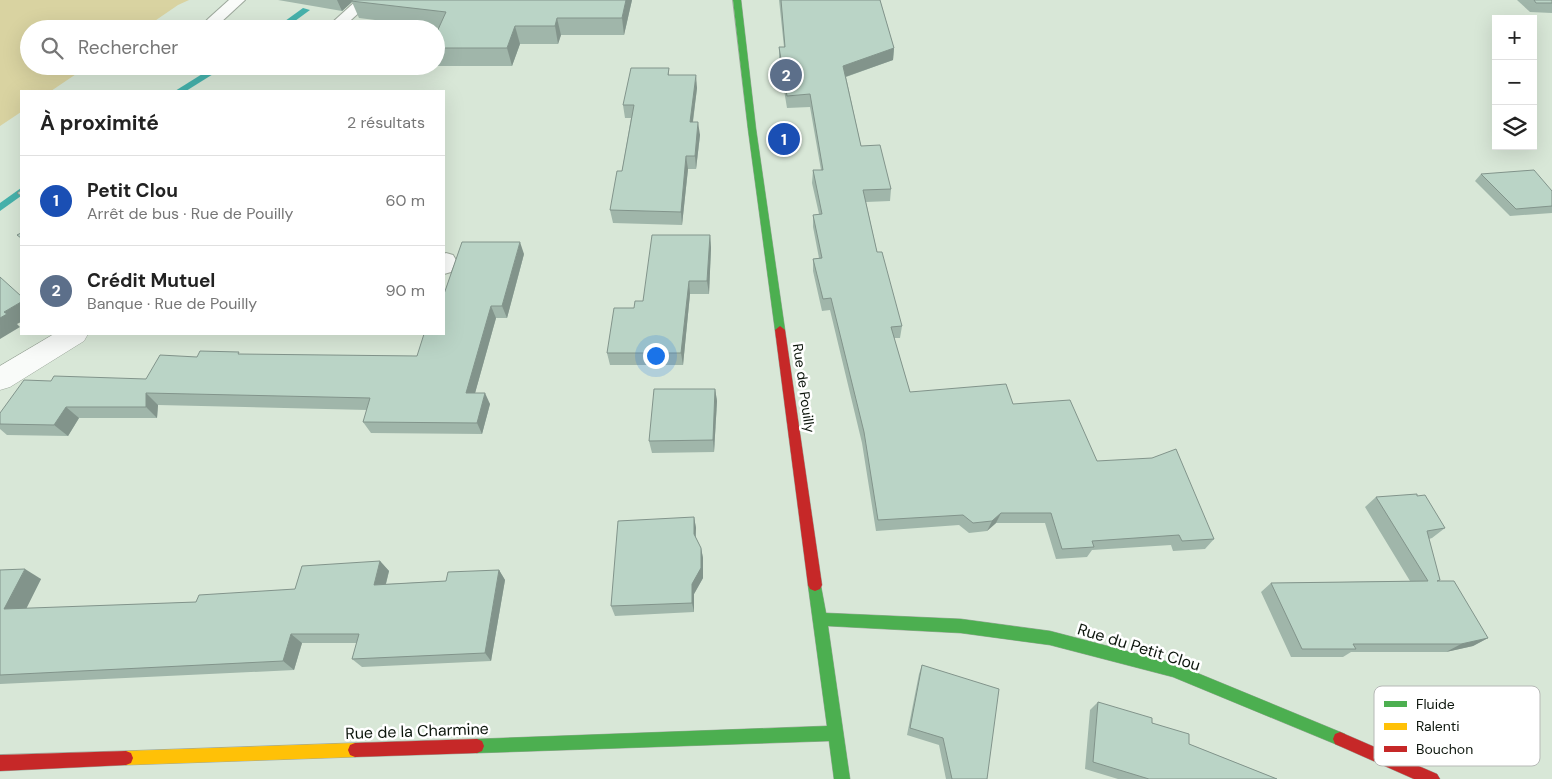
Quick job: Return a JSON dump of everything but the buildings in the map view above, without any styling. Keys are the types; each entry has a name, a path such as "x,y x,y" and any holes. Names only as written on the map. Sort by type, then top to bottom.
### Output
{"main road":[{"name":"Rue de Pouilly","path":"737,0 752,129 842,779"},
{"name":"Rue du Petit Clou","path":"819,619 961,626 1050,638 1173,670 1374,754"},
{"name":"Rue de la Charmine","path":"0,763 835,733"},
{"name":"Rue du Petit Clou","path":"1402,766 1432,779"}],"street":[{"path":"0,379 73,335"}],"lane":[{"path":"215,20 238,0"},
{"path":"343,20 366,0"}],"shaded area":[{"path":"0,0 189,0 156,20 20,20 20,75 75,75 52,90 20,90 20,113 0,126"}],"waterway":[{"path":"291,20 306,10"},
{"path":"182,90 207,75"},
{"path":"0,208 20,192"}],"traffic: fast":[{"path":"737,0 752,129 780,330"},
{"path":"815,585 842,779"},
{"path":"819,619 961,626 1050,638 1173,670 1340,739"},
{"path":"477,746 835,733"}],"traffic: slow":[{"path":"126,758 355,750"}],"traffic: jam":[{"path":"780,330 815,585"},
{"path":"1340,739 1374,754"},
{"path":"355,750 477,746"},
{"path":"0,763 126,758"},
{"path":"1402,766 1432,779"}],"place":[{"name":"Crédit Mutuel","path":"786,75"},
{"name":"Petit Clou","path":"784,139"}]}
